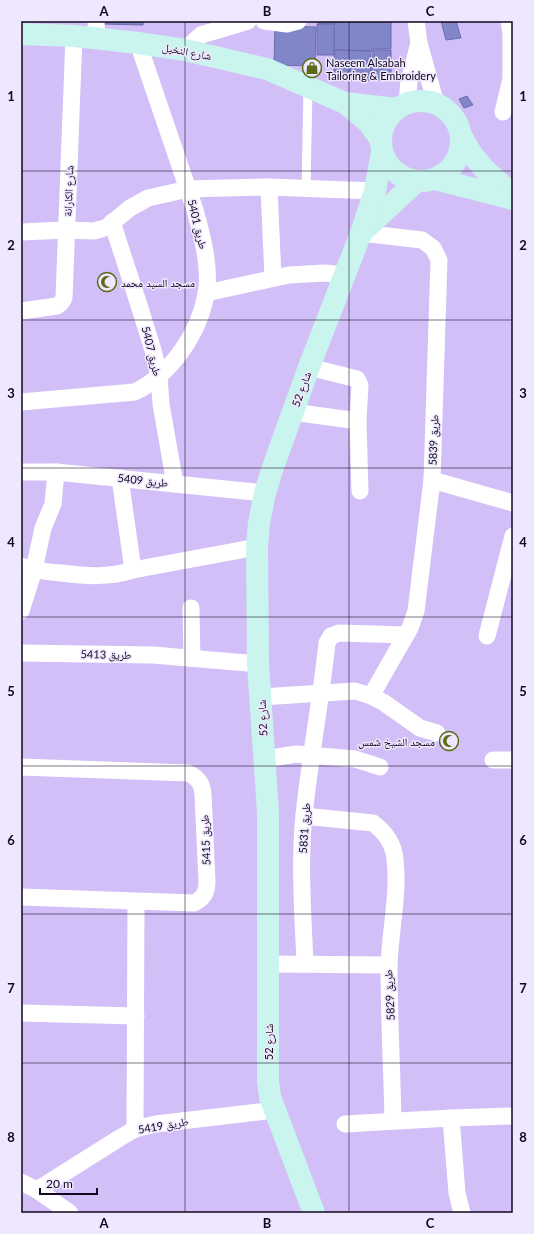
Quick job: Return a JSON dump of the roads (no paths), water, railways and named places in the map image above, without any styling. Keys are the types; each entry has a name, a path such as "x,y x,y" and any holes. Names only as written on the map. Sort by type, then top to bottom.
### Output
{"street":[{"path":"185,50 201,36 248,21"},
{"path":"264,21 287,24 298,21"},
{"path":"416,21 419,43 436,104"},
{"path":"503,112 512,79 511,29"},
{"name":"شارع النخيل","path":"21,34 74,36 97,30 138,43 185,50 267,69 345,103 368,122 381,146"},
{"name":"شارع الكارانة","path":"21,311 57,306 64,298 74,36"},
{"name":"طريق 5401","path":"21,402 135,392 148,386 176,359 190,339 200,317 206,293 207,265 203,237 138,43"},
{"path":"402,106 419,43"},
{"path":"513,195 486,171 471,153 453,116 445,109 427,101 416,101 402,106 388,117 382,128 381,146 387,163 395,172 405,178 426,180 513,199"},
{"name":"شارع النخيل","path":"345,103 402,106"},
{"path":"426,180 447,172 456,162 461,149 461,135"},
{"name":"شارع 52","path":"314,1213 270,1097 268,1081 268,812 258,664 258,523 265,493 293,412 361,233 374,191 381,146"},
{"name":"شارع 52","path":"361,233 426,180"},
{"path":"21,232 66,230 94,231 107,227 130,208 148,198 188,190 269,187 374,191"},
{"path":"269,187 272,278"},
{"name":"طريق 5407","path":"112,222 138,302 159,376 161,404 175,484"},
{"name":"طريق 5839","path":"361,233 422,240 433,248 439,260 432,480 416,611 406,635 371,696"},
{"path":"206,293 272,278 306,273 344,275"},
{"path":"309,367 357,379 360,385 358,422 360,491"},
{"path":"293,412 358,422"},
{"name":"طريق 5409","path":"21,472 56,472 265,493"},
{"path":"22,605 27,568 53,504 56,472"},
{"path":"120,478 133,570"},
{"path":"432,480 513,504"},
{"path":"487,636 513,536"},
{"path":"27,568 85,576 102,576 257,547"},
{"path":"191,608 192,658"},
{"name":"طريق 5831","path":"305,964 301,879 304,816 322,694 327,643 330,636 339,634 406,635"},
{"name":"طريق 5413","path":"21,653 115,654 192,658 258,664"},
{"path":"261,697 355,692 371,696 383,702 420,728 437,733"},
{"path":"264,759 296,754 355,759 380,767"},
{"path":"493,760 513,760"},
{"name":"طريق 5415","path":"21,767 188,773 196,777 202,785 203,794 207,890 202,899 194,903 21,897"},
{"path":"304,816 372,823 382,829 389,839 395,859 395,883 389,965"},
{"path":"135,1129 136,902"},
{"name":"طريق 5829","path":"268,964 389,965 393,1121"},
{"path":"21,1013 136,1016"},
{"name":"طريق 5419","path":"37,1190 135,1129 156,1124 275,1110"},
{"path":"345,1124 513,1116"},
{"path":"451,1118 457,1193 462,1213"},
{"path":"21,1182 37,1190 70,1213"}],"lane":[{"path":"306,188 308,86"}],"place":[{"name":"Naseem Alsabah Tailoring & Embroidery","path":"312,68"},
{"name":"مسجد السيد محمد","path":"107,282"},
{"name":"مسجد الشيخ شمس","path":"449,741"}]}
